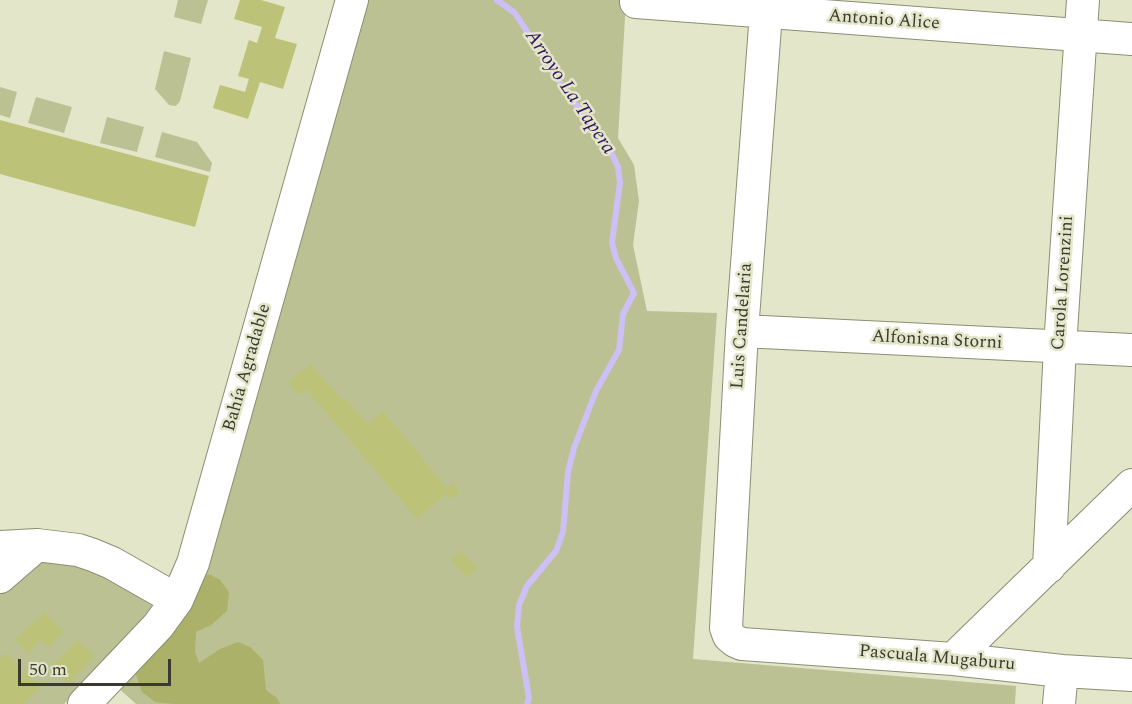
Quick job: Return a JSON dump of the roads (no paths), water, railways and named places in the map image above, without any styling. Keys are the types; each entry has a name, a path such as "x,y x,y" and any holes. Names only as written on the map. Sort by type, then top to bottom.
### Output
{"street":[{"name":"Bahía Agradable","path":"84,704 158,626 177,600 196,552 352,0"},
{"name":"Carola Lorenzini","path":"1049,567 1060,347 1083,0"},
{"name":"Antonio Alice","path":"636,2 767,6 1132,39"},
{"name":"Luis Candelaria","path":"742,644 729,636 726,628 742,331 767,6"},
{"name":"Alfonisna Storni","path":"742,331 1132,350"},
{"path":"953,659 1132,485"},
{"path":"0,577 37,545"},
{"path":"0,547 37,545 93,555 112,563 177,600"},
{"name":"Pascuala Mugaburu","path":"742,644 1132,675"},
{"path":"1059,704 1062,671"}],"waterway":[{"name":"Arroyo La Tapera","path":"497,0 515,13 560,83 611,152 618,167 620,182 612,243 616,258 634,293 623,314 619,350 596,391 574,448 568,472 563,532 556,551 527,586 519,605 517,627 529,698 527,704"}]}
